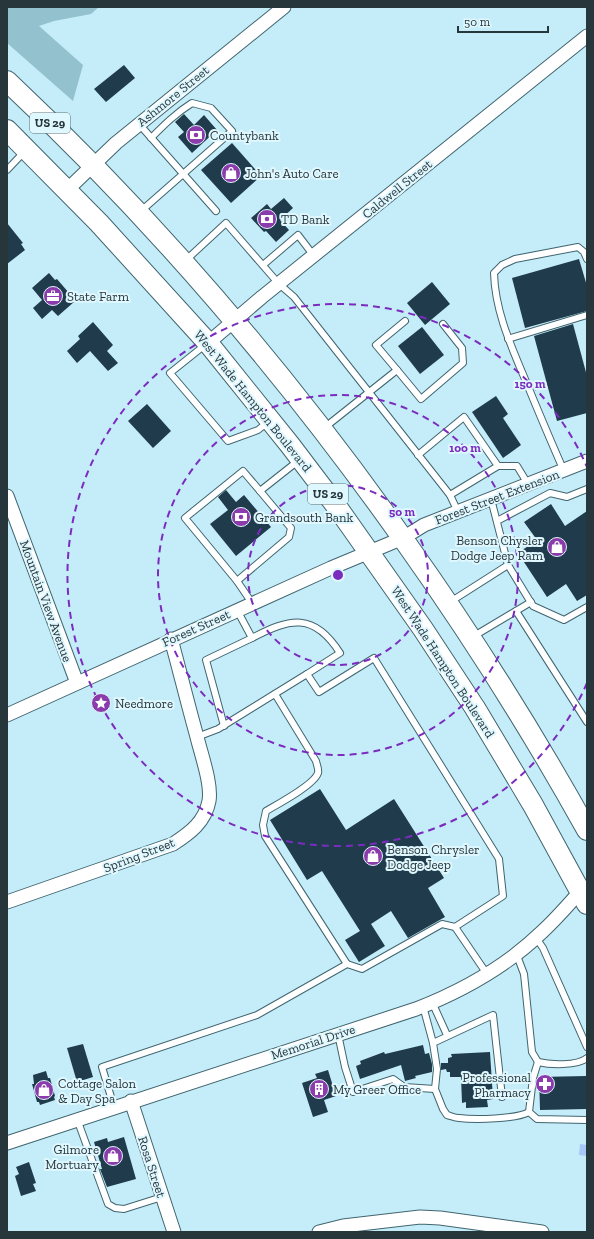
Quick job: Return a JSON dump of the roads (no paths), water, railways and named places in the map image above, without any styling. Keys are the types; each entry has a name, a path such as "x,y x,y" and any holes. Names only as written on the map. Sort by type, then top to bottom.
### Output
{"main road":[{"name":"West Wade Hampton Boulevard","path":"9,87 92,166 138,213 235,320 323,429 365,486 386,545 423,629 475,708 585,893"},
{"name":"West Wade Hampton Boulevard","path":"7,130 67,190 140,267 208,343 301,459 386,545 448,603 579,801 587,830"}],"street":[{"name":"Ashmore Street","path":"67,190 116,142 284,7"},
{"name":"Caldwell Street","path":"208,343 587,36"},
{"name":"Forest Street Extension","path":"386,545 424,525 587,461"},
{"name":"Mountain View Avenue","path":"7,496 76,683"},
{"name":"Forest Street","path":"7,715 171,639 386,545"},
{"name":"Spring Street","path":"7,902 173,844 198,825 205,813 209,800 209,789 171,639"},
{"name":"Memorial Drive","path":"7,1143 427,1004 462,988 487,974 536,938 585,893"},
{"name":"Rosa Street","path":"132,1101 174,1232"},
{"path":"319,1232 343,1226 420,1217 440,1218 542,1232"}],"lane":[{"path":"138,213 232,131 212,108 192,103 171,118 151,138"},
{"path":"139,124 216,211"},
{"path":"7,170 26,150"},
{"path":"183,262 226,224 279,284 294,297 450,495 458,512"},
{"path":"263,265 298,235 314,256"},
{"path":"564,471 508,339 501,317 495,288 494,273 502,265 515,259 578,247 584,252 587,260"},
{"path":"508,339 587,315"},
{"path":"405,321 376,345 421,398 463,363 462,348 443,324"},
{"path":"208,343 170,373 228,441 258,430 270,420"},
{"path":"323,429 397,370"},
{"path":"418,455 464,417 498,466"},
{"path":"260,491 301,459"},
{"path":"450,495 498,466 517,466 529,485"},
{"path":"237,581 289,537 291,528 243,471 185,518 237,581 252,603"},
{"path":"497,521 550,493 567,497 587,489"},
{"path":"492,499 508,565 533,606 564,620 587,608"},
{"path":"448,603 508,565"},
{"path":"471,638 531,602"},
{"path":"237,610 252,638"},
{"path":"516,611 587,722"},
{"path":"197,737 218,730 340,653 328,636 318,628 309,624 299,622 289,623 272,628 206,660 224,726"},
{"path":"307,674 319,692 374,658 499,859 503,896 455,927"},
{"path":"275,694 316,761 319,769 317,775 311,783 266,811 263,825 265,836 347,964 362,968 442,924 455,927 487,974"},
{"path":"536,938 587,1047"},
{"path":"516,953 524,974 532,1052 538,1062 546,1064 578,1063 587,1058"},
{"path":"114,1107 102,1067 257,1015 347,964"},
{"path":"427,1004 437,1069 435,1089 447,1115 459,1118 523,1116 529,1112 533,1078 538,1062"},
{"path":"427,1004 447,1036"},
{"path":"433,1043 493,1015 502,1097"},
{"path":"338,1034 345,1067 353,1092 393,1079 404,1087 435,1089"},
{"path":"529,1112 537,1119 587,1120"},
{"path":"77,1119 108,1204 115,1208 124,1209 162,1197"}],"place":[{"name":"Countybank","path":"196,135"},
{"name":"John's Auto Care","path":"231,173"},
{"name":"TD Bank","path":"267,219"},
{"name":"State Farm","path":"53,296"},
{"name":"Grandsouth Bank","path":"241,517"},
{"name":"Benson Chysler Dodge Jeep Ram","path":"557,547"},
{"name":"Needmore","path":"101,703"},
{"name":"Benson Chrysler Dodge Jeep","path":"373,856"},
{"name":"Professional Pharmacy","path":"545,1084"},
{"name":"My Greer Office","path":"319,1089"},
{"name":"Cottage Salon & Day Spa","path":"44,1090"},
{"name":"Gilmore Mortuary","path":"113,1156"}]}
